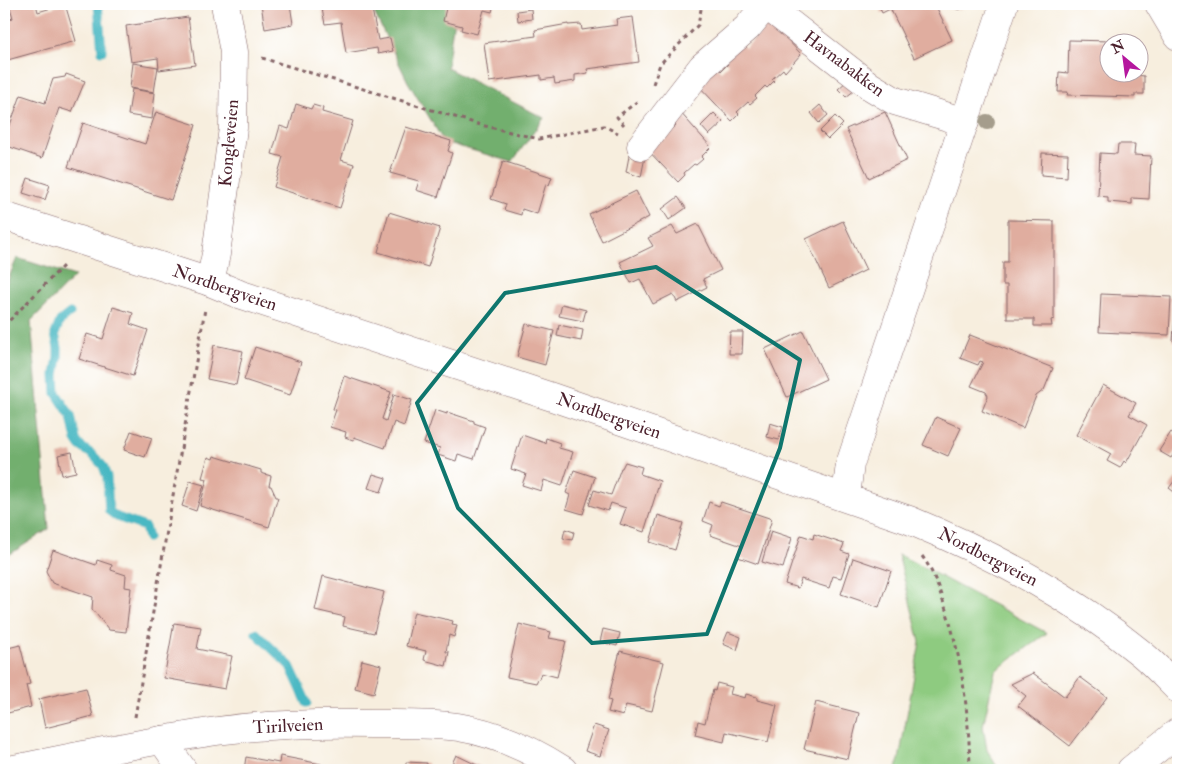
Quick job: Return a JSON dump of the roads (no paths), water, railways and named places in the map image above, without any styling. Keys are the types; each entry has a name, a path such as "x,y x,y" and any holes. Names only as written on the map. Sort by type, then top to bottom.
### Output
{"street":[{"name":"Kongleveien","path":"210,282 216,254 233,128 234,52 226,4"},
{"path":"1158,4 1178,36"},
{"name":"Havnabakken","path":"641,146 702,67 747,28 766,5 870,86 895,101 965,122"},
{"path":"846,496 850,464 965,122 1001,5"},
{"name":"Nordbergveien","path":"4,216 210,282 239,294 552,396 846,496 959,540 1006,563 1076,605 1143,655 1178,689"},
{"name":"Tirilveien","path":"9,770 218,731 282,725 346,723 417,724 459,727 492,736 525,749 563,770"},
{"path":"1131,770 1178,732"},
{"path":"162,740 183,770"}],"waterway":[{"path":"98,4 102,51"},
{"path":"70,313 60,321 55,334 58,348 55,375 56,393 71,416 76,440 80,446 93,455 103,466 107,477 109,511 117,517 145,527 148,538"},
{"path":"256,633 290,666 307,703"}]}
